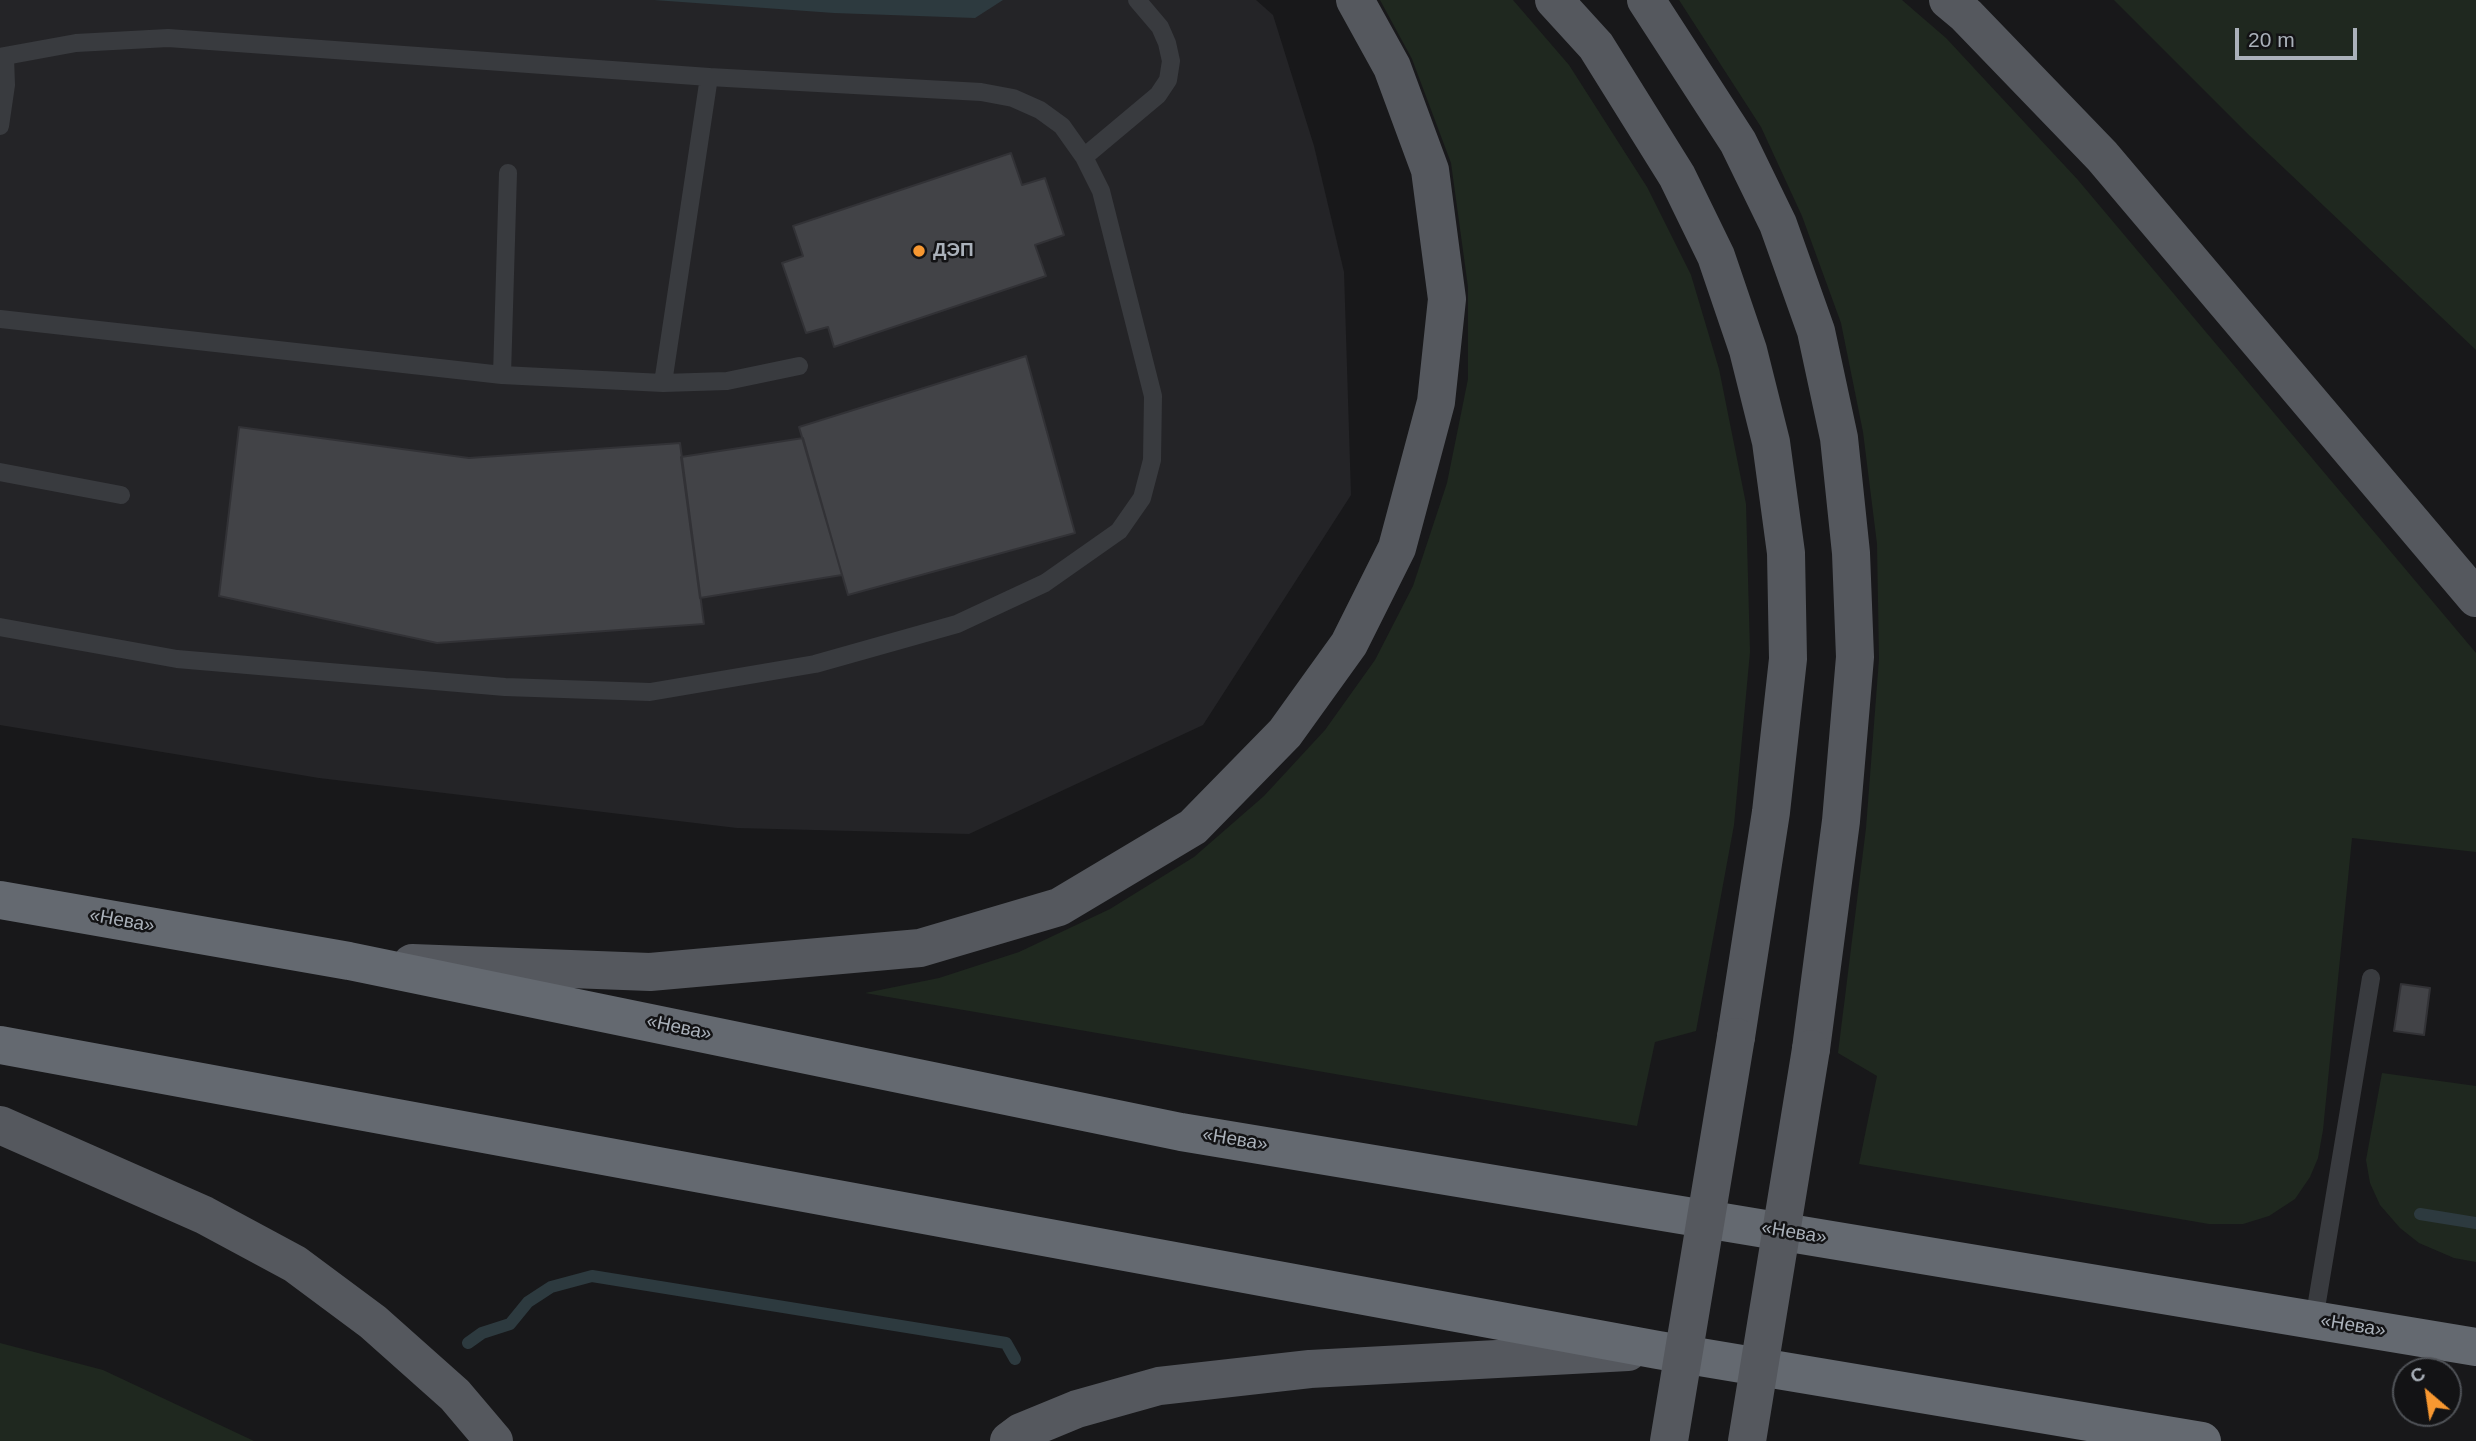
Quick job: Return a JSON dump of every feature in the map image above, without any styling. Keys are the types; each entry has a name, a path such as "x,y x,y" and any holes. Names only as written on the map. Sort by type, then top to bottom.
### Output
{"highway":[{"name":"«Нева»","path":"0,900 349,961 1181,1132 2476,1347"},
{"path":"0,1045 1658,1350 2202,1441"}],"main road":[{"path":"349,961 650,972 920,948 1059,907 1193,827 1285,733 1349,644 1397,548 1436,402 1447,299 1430,170 1392,67 1355,0"},
{"path":"1554,0 1596,46 1677,176 1720,268 1748,349 1771,442 1786,553 1788,660 1772,812 1669,1441"},
{"path":"1646,0 1738,142 1778,224 1816,331 1839,438 1851,553 1855,657 1840,821 1811,1049 1747,1441"},
{"path":"1948,0 1966,15 2102,156 2476,598"},
{"path":"0,1125 204,1215 295,1264 373,1322 445,1385 494,1441"},
{"path":"1009,1441 1021,1432 1077,1409 1159,1386 1310,1369 1658,1350"}],"lane":[{"path":"1084,157 1158,95 1168,80 1171,61 1167,43 1160,27 1137,0"},
{"path":"0,126 6,85 2,57 76,43 168,38 709,77 981,92 1013,98 1040,110 1062,126 1084,157 1101,191 1153,396 1152,460 1142,498 1119,531 1045,583 957,624 815,664 650,692 505,687 177,659 0,626"},
{"path":"663,383 709,77"},
{"path":"502,375 508,173"},
{"path":"0,319 502,375 663,383 727,381 799,366"},
{"path":"0,472 121,495"},
{"path":"2315,1320 2371,978"}],"shaded area":[{"path":"0,0 1256,0 1273,15 1314,146 1344,272 1351,495 1203,725 969,834 737,828 319,778 0,725"},
{"path":"654,0 1003,0 975,18 834,13"},
{"path":"1380,0 1513,0 1569,65 1647,187 1691,275 1719,369 1746,504 1750,652 1734,825 1696,1031 1655,1042 1637,1126 865,993 939,978 1019,952 1110,909 1194,857 1264,796 1325,730 1375,660 1413,586 1447,483 1468,379 1468,287 1451,163 1412,59"},
{"path":"1679,0 1902,0 1946,38 2078,180 2476,653 2476,852 2352,838 2318,1158 2310,1177 2295,1199 2269,1216 2243,1224 2209,1224 1859,1164 1877,1076 1838,1053 1866,828 1879,659 1877,544 1863,432 1841,323 1802,216 1761,127"},
{"path":"2114,0 2476,0 2476,350 2250,136"},
{"path":"2382,1073 2476,1086 2476,1262 2454,1258 2419,1243 2400,1228 2380,1205 2370,1183 2366,1160"},
{"path":"0,1343 103,1370 254,1441 0,1441"}],"building":[{"name":"ДЭП","path":"1011,153 1022,185 1045,178 1064,235 1035,245 1046,276 834,347 828,327 806,333 782,263 803,256 793,226"},
{"path":"1026,356 1075,533 848,595 799,427"},
{"path":"239,427 469,458 680,443 704,624 437,643 219,596"},
{"path":"803,438 842,575 700,598 681,457"},
{"path":"2401,984 2430,988 2424,1035 2394,1031"}],"waterway":[{"path":"2420,1214 2476,1223"},
{"path":"468,1343 482,1333 510,1324 528,1302 551,1287 592,1276 1006,1343 1015,1359"}],"place":[{"name":"ДЭП","path":"919,251"}]}
